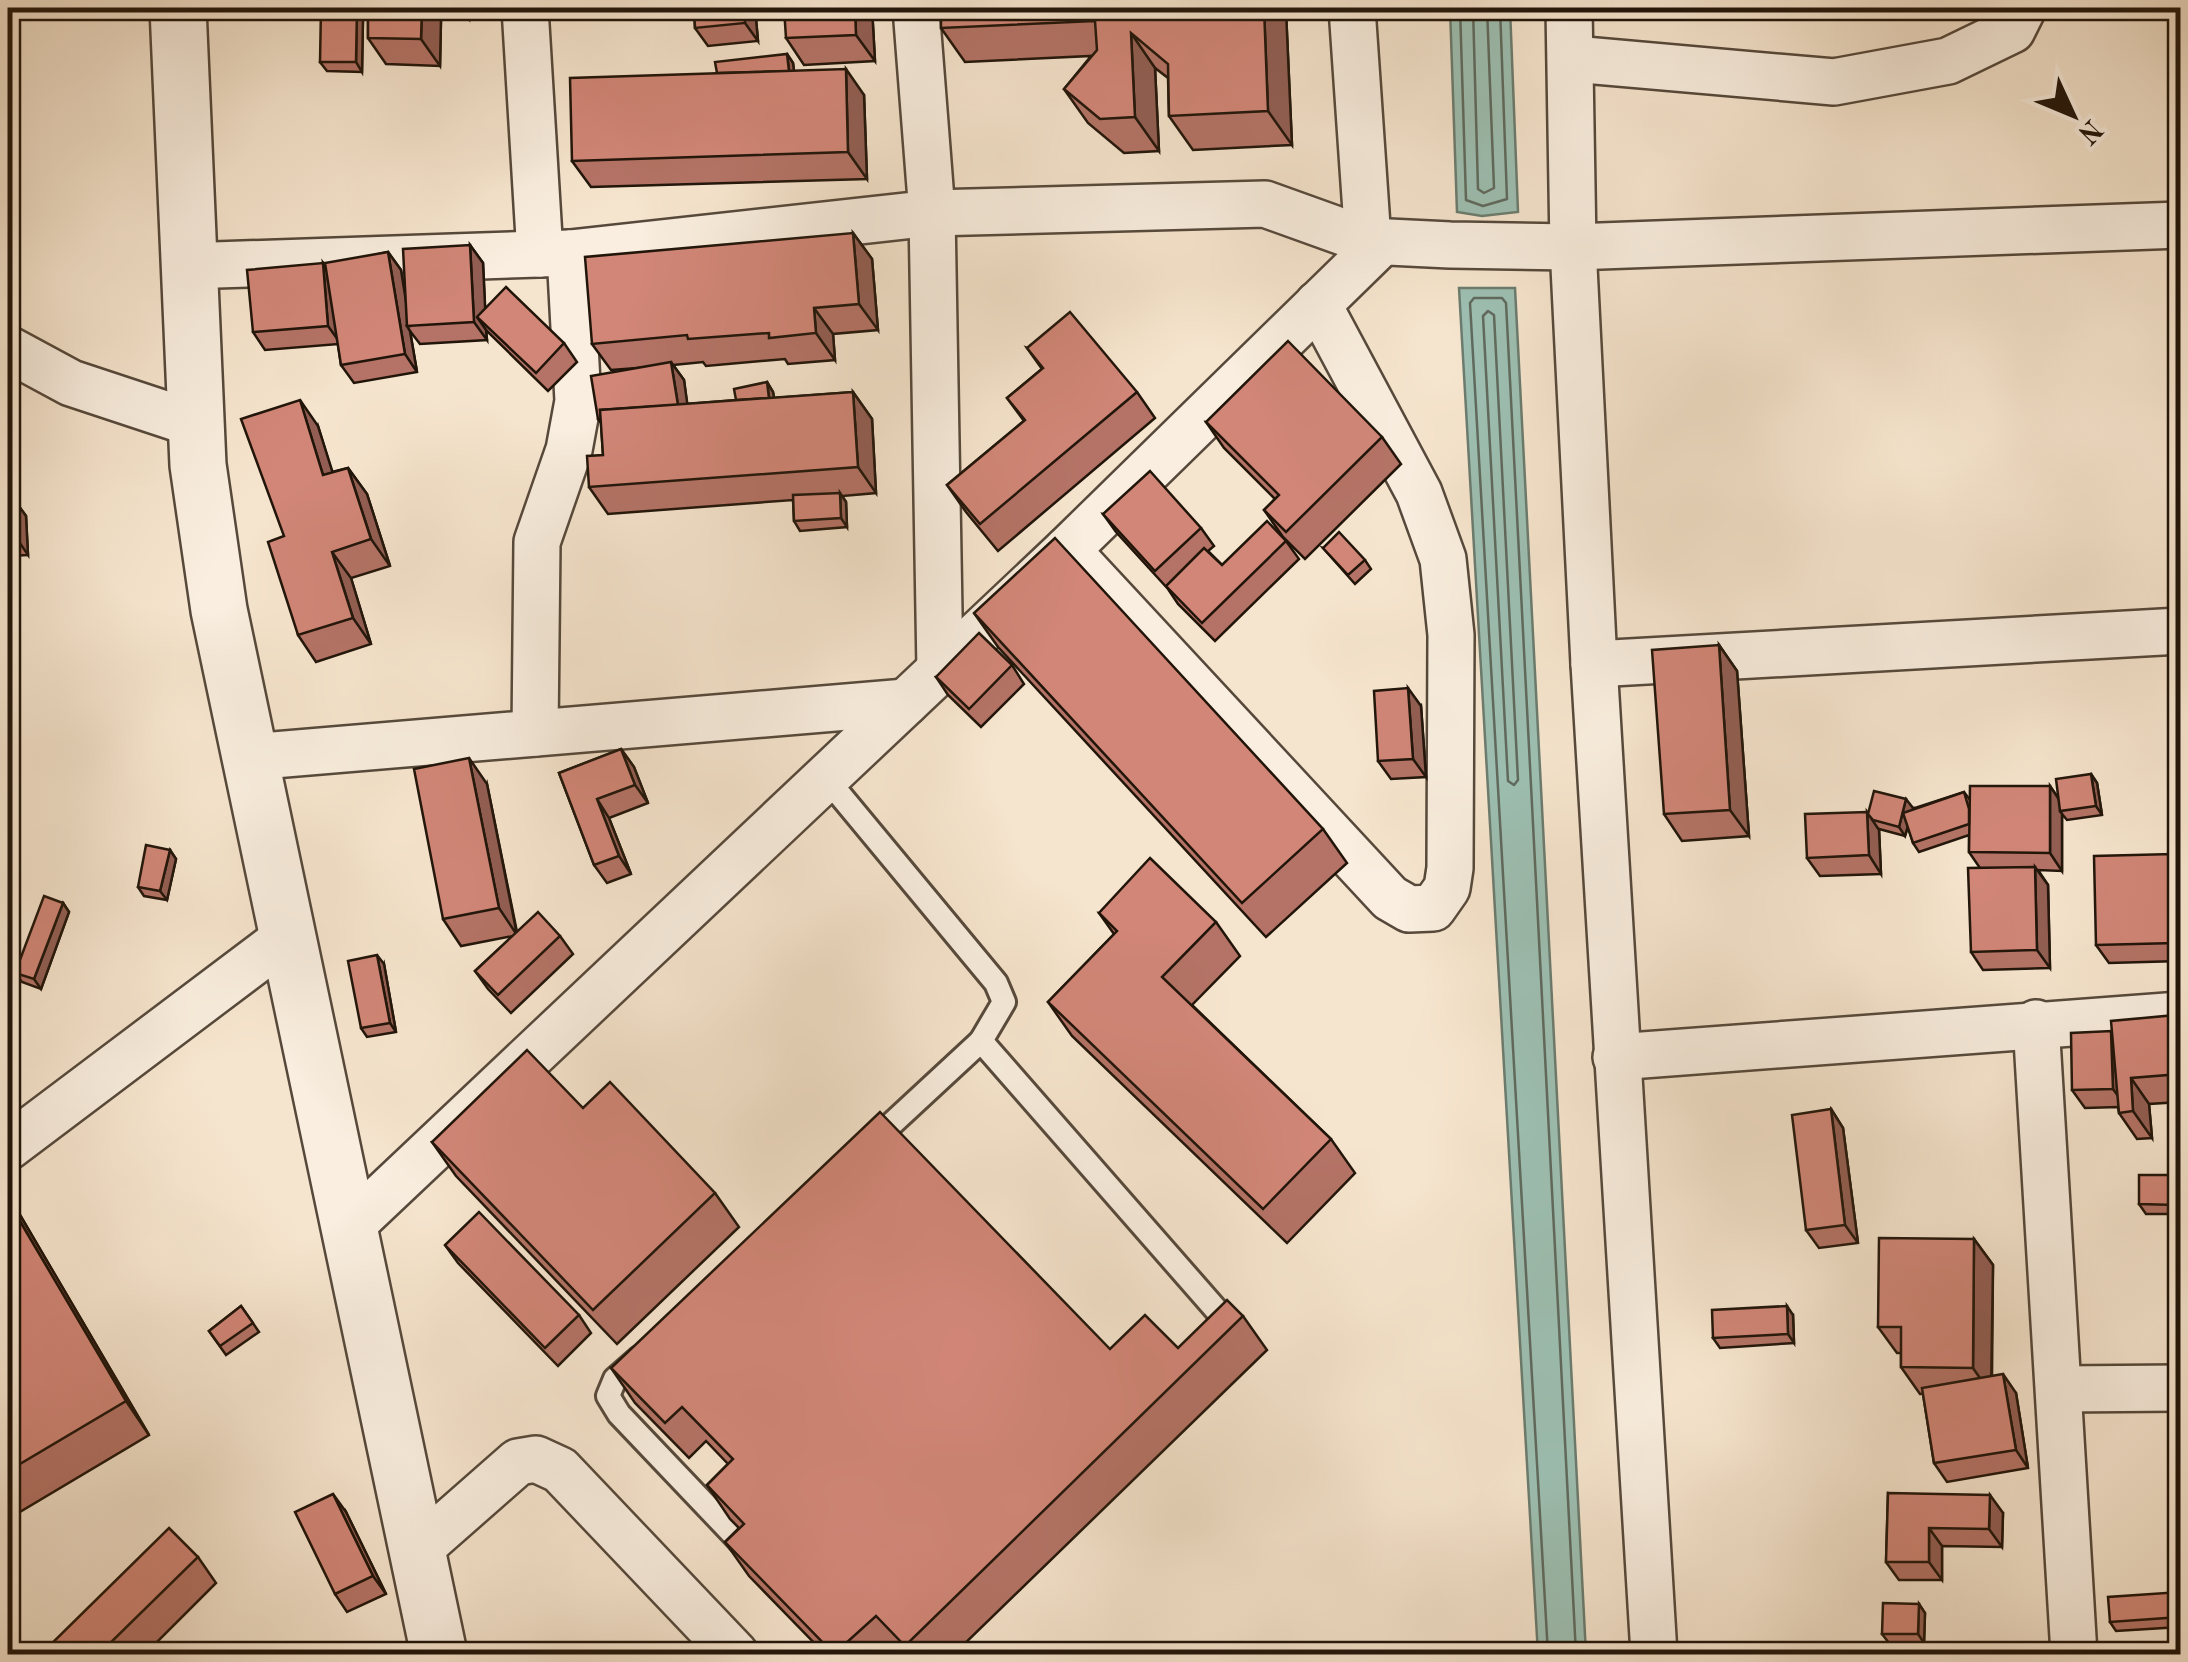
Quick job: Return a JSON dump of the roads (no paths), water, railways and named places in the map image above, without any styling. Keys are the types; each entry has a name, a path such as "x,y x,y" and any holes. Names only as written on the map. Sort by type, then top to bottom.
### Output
{"street":[{"path":"178,8 186,266 198,465 218,610 439,1654"},
{"path":"525,8 555,254 578,401 569,450 537,542 535,733"},
{"path":"916,8 932,213 940,670"},
{"path":"350,1226 1067,550 1318,304 1374,242 1352,8"},
{"path":"1570,8 1573,247 1594,664 1654,1654"},
{"path":"1573,58 1834,82 1948,61 2012,30 2023,8"},
{"path":"186,266 555,254 932,213 1265,204 1374,242 1450,245 1573,247 2180,225"},
{"path":"1067,550 1390,898 1410,909 1432,908 1448,888 1450,868 1451,635 1443,559 1419,494 1318,304"},
{"path":"8,349 71,384 198,425"},
{"path":"1594,664 2180,631"},
{"path":"250,757 906,702"},
{"path":"8,1146 288,936"},
{"path":"1616,1057 2180,1015"},
{"path":"2036,1023 2074,1654"},
{"path":"2061,1390 2180,1388"},
{"path":"419,1548 518,1462 536,1459 560,1470 736,1654"}],"lane":[{"path":"826,778 996,983 1004,1002 981,1042 850,1163"},
{"path":"981,1042 1219,1313"},
{"path":"659,1339 616,1380 608,1396 618,1414 772,1576"}],"water":[{"path":"1450,8 1510,8 1518,212 1482,216 1457,212"},
{"path":"1459,288 1515,288 1586,1654 1538,1654"}]}
